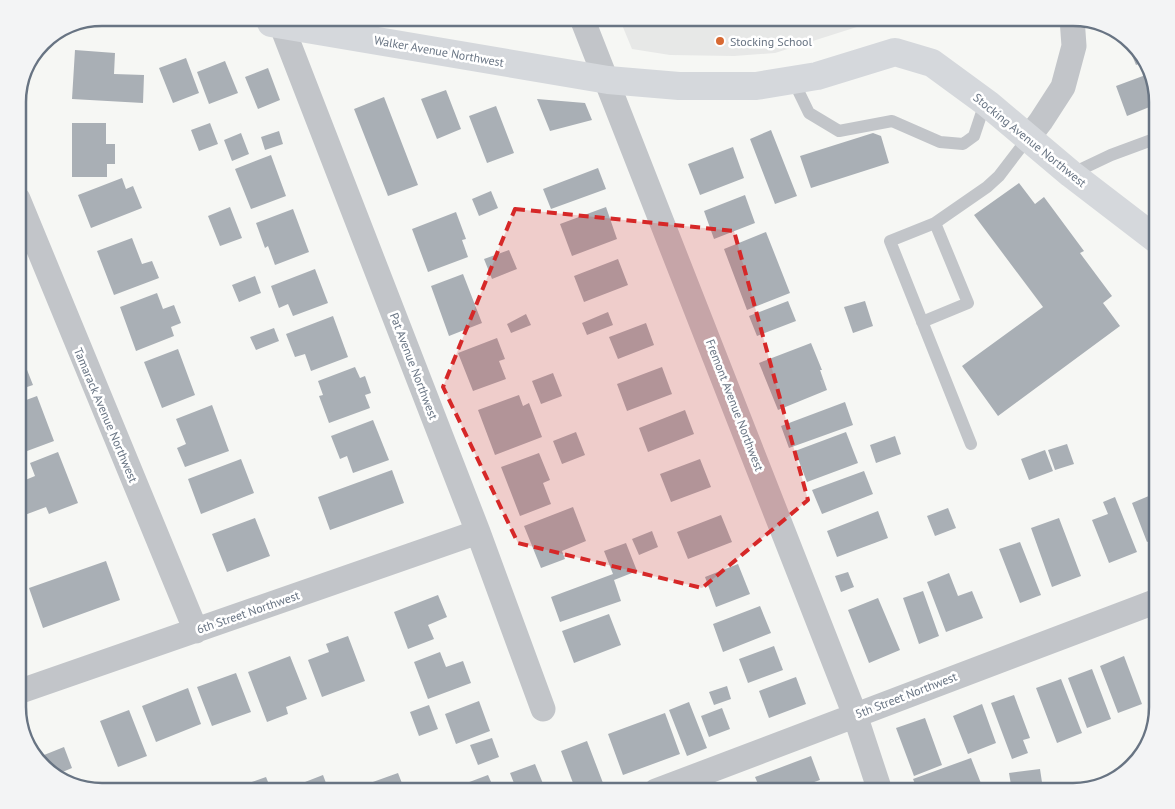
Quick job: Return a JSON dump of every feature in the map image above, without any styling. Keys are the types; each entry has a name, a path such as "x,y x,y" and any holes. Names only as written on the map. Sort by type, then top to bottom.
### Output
{"main road":[{"name":"Walker Avenue Northwest","path":"293,26 608,80 689,86 756,86 818,76 895,52"},
{"name":"Stocking Avenue Northwest","path":"895,52 932,63 986,103 1071,174 1149,233"}],"street":[{"name":"Pat Avenue Northwest","path":"277,26 478,532 543,709"},
{"name":"Fremont Avenue Northwest","path":"586,26 855,714 877,783"},
{"path":"1028,138 1063,87 1074,46 1073,26"},
{"name":"Tamarack Avenue Northwest","path":"26,219 196,631"},
{"name":"6th Street Northwest","path":"26,689 478,532"},
{"name":"5th Street Northwest","path":"679,783 855,714 1149,604"}],"lane":[{"path":"792,80 809,113 839,131 892,121 940,142 963,144 974,136 986,103"},
{"path":"971,444 890,242 936,223 987,187 999,176 1028,138"},
{"path":"1071,174 1112,154 1149,141"},
{"path":"922,322 968,303 936,223"}],"highlighted area":[{"path":"515,209 734,231 808,500 702,588 518,543 443,387"}],"shaded area":[{"name":"Stocking School","path":"622,26 860,26 775,53 734,56 670,55 632,49"}],"building":[{"path":"75,50 115,53 114,74 144,75 143,103 72,99"},
{"path":"1132,54 1138,64 1136,65"},
{"path":"186,58 199,93 173,103 159,68"},
{"path":"225,61 238,93 209,104 197,72"},
{"path":"268,68 280,100 258,109 245,77"},
{"path":"1144,76 1149,107 1127,116 1116,86"},
{"path":"446,90 461,129 437,139 421,99"},
{"path":"384,97 418,185 388,196 354,109"},
{"path":"537,99 585,103 592,120 550,131"},
{"path":"496,106 514,153 487,163 469,116"},
{"path":"72,123 106,123 106,144 115,144 115,164 107,164 107,177 72,177"},
{"path":"210,123 218,144 199,151 191,130"},
{"path":"771,130 797,196 775,204 750,139"},
{"path":"279,131 283,144 265,150 261,137"},
{"path":"241,133 249,154 232,161 224,140"},
{"path":"873,133 881,136 889,163 811,188 800,156"},
{"path":"733,147 744,178 700,195 688,164"},
{"path":"271,155 286,196 251,209 235,169"},
{"path":"598,168 606,189 551,209 543,189"},
{"path":"122,178 126,189 133,186 142,208 91,228 78,195"},
{"path":"1019,183 1035,204 1044,197 1084,251 1080,253 1112,296 1103,303 1120,326 998,416 962,366 1043,307 974,215"},
{"path":"491,191 498,208 479,216 472,199"},
{"path":"745,195 755,223 714,239 704,211"},
{"path":"230,207 242,238 220,246 208,216"},
{"path":"606,207 617,239 572,256 560,224"},
{"path":"293,209 309,252 275,265 268,246 265,248 256,223"},
{"path":"456,212 466,239 462,240 468,257 428,272 412,229"},
{"path":"766,232 790,293 747,310 724,249"},
{"path":"132,238 142,264 152,261 159,278 114,295 97,251"},
{"path":"509,250 517,269 492,279 484,259"},
{"path":"618,259 628,285 584,302 574,276"},
{"path":"315,269 328,303 293,316 288,304 279,308 271,286"},
{"path":"463,274 482,323 449,336 431,286"},
{"path":"255,276 261,293 239,302 232,285"},
{"path":"157,293 163,309 174,305 181,323 171,327 174,336 136,351 120,307"},
{"path":"788,301 796,321 757,336 749,316"},
{"path":"865,301 873,326 853,333 844,307"},
{"path":"608,312 613,325 587,335 582,323"},
{"path":"526,314 531,325 511,333 507,324"},
{"path":"333,316 348,357 311,371 305,354 295,357 286,334"},
{"path":"646,323 654,345 618,359 609,337"},
{"path":"274,328 279,341 256,350 250,337"},
{"path":"497,338 505,359 499,361 506,379 473,391 458,353"},
{"path":"811,343 822,370 820,370 827,390 778,410 759,363"},
{"path":"178,349 195,395 162,408 144,362"},
{"path":"26,367 33,385 26,387"},
{"path":"355,367 360,378 365,376 371,393 365,395 370,408 329,423 319,396 323,395 318,381"},
{"path":"662,367 672,394 627,411 617,384"},
{"path":"553,373 562,396 541,404 532,381"},
{"path":"519,395 523,406 529,403 542,437 495,455 478,410"},
{"path":"37,396 54,441 26,451 26,400"},
{"path":"845,402 853,425 789,448 781,426"},
{"path":"212,405 229,451 185,467 177,448 186,444 176,419"},
{"path":"685,410 694,434 648,452 639,428"},
{"path":"373,420 389,460 353,473 347,456 340,459 331,436"},
{"path":"576,432 585,455 562,464 553,441"},
{"path":"846,432 858,463 807,482 795,451"},
{"path":"895,436 901,454 876,463 870,445"},
{"path":"1067,444 1074,464 1055,470 1048,450"},
{"path":"1045,450 1053,471 1029,480 1021,459"},
{"path":"58,452 78,503 49,514 46,507 26,514 26,480 35,476 30,463"},
{"path":"539,453 550,480 543,483 551,504 520,516 501,467"},
{"path":"241,459 254,493 201,514 188,479"},
{"path":"700,459 711,487 671,502 660,474"},
{"path":"392,470 404,503 330,530 318,497"},
{"path":"864,471 873,494 822,514 812,490"},
{"path":"1149,496 1149,541 1147,542 1132,503"},
{"path":"1115,497 1137,552 1109,563 1092,520 1108,514 1103,502"},
{"path":"573,507 586,541 562,551 565,559 541,568 524,526"},
{"path":"948,508 956,528 935,536 927,516"},
{"path":"878,511 888,538 837,557 827,531"},
{"path":"721,515 732,542 688,559 677,532"},
{"path":"255,518 270,556 227,572 212,534"},
{"path":"1059,518 1081,576 1052,587 1031,528"},
{"path":"652,531 658,547 639,555 632,539"},
{"path":"1020,542 1041,595 1020,603 999,549"},
{"path":"626,543 637,571 614,580 621,601 560,622 551,597 613,574 604,551"},
{"path":"106,561 120,600 43,628 29,588"},
{"path":"738,564 750,594 716,607 705,577"},
{"path":"848,572 854,587 841,592 835,576"},
{"path":"949,573 958,596 972,591 983,618 946,632 927,582"},
{"path":"923,591 939,636 919,644 903,598"},
{"path":"438,595 447,617 428,625 434,639 408,649 394,612"},
{"path":"878,598 900,650 869,663 848,610"},
{"path":"760,606 771,633 723,652 713,624"},
{"path":"609,614 621,645 574,663 562,631"},
{"path":"348,636 365,681 322,697 308,660 329,652 326,644"},
{"path":"774,646 783,670 748,683 739,659"},
{"path":"440,652 446,667 463,661 471,683 428,699 414,662"},
{"path":"290,656 307,699 286,707 288,714 267,722 248,672"},
{"path":"1124,656 1142,704 1118,713 1100,666"},
{"path":"1092,669 1111,719 1087,728 1068,678"},
{"path":"236,673 251,712 212,726 197,687"},
{"path":"796,677 806,704 769,718 759,691"},
{"path":"1061,679 1082,733 1057,743 1036,688"},
{"path":"727,686 731,699 714,705 709,692"},
{"path":"188,688 201,724 156,742 142,706"},
{"path":"1014,695 1030,738 1023,740 1028,753 1012,759 991,703"},
{"path":"479,701 490,731 456,744 445,714"},
{"path":"689,702 707,748 687,756 669,710"},
{"path":"982,704 996,743 968,754 953,716"},
{"path":"429,705 438,729 419,736 410,712"},
{"path":"722,708 730,729 709,737 701,716"},
{"path":"129,710 147,756 118,767 100,721"},
{"path":"665,713 680,754 623,775 608,734"},
{"path":"925,718 942,765 914,776 896,728"},
{"path":"492,738 499,757 478,765 470,745"},
{"path":"587,741 603,783 573,783 561,751"},
{"path":"64,747 72,768 63,772 48,761 44,755"},
{"path":"811,756 820,780 812,783 758,783 755,777"},
{"path":"971,758 981,783 915,783 913,779"},
{"path":"535,764 543,783 514,783 510,773"},
{"path":"1040,769 1042,783 1011,783 1009,773"},
{"path":"398,773 402,783 370,783"},
{"path":"323,775 326,783 305,783"},
{"path":"488,775 492,783 467,783"},
{"path":"266,777 268,782 266,783 249,783"}],"place":[{"name":"Stocking School","path":"720,41"}]}
